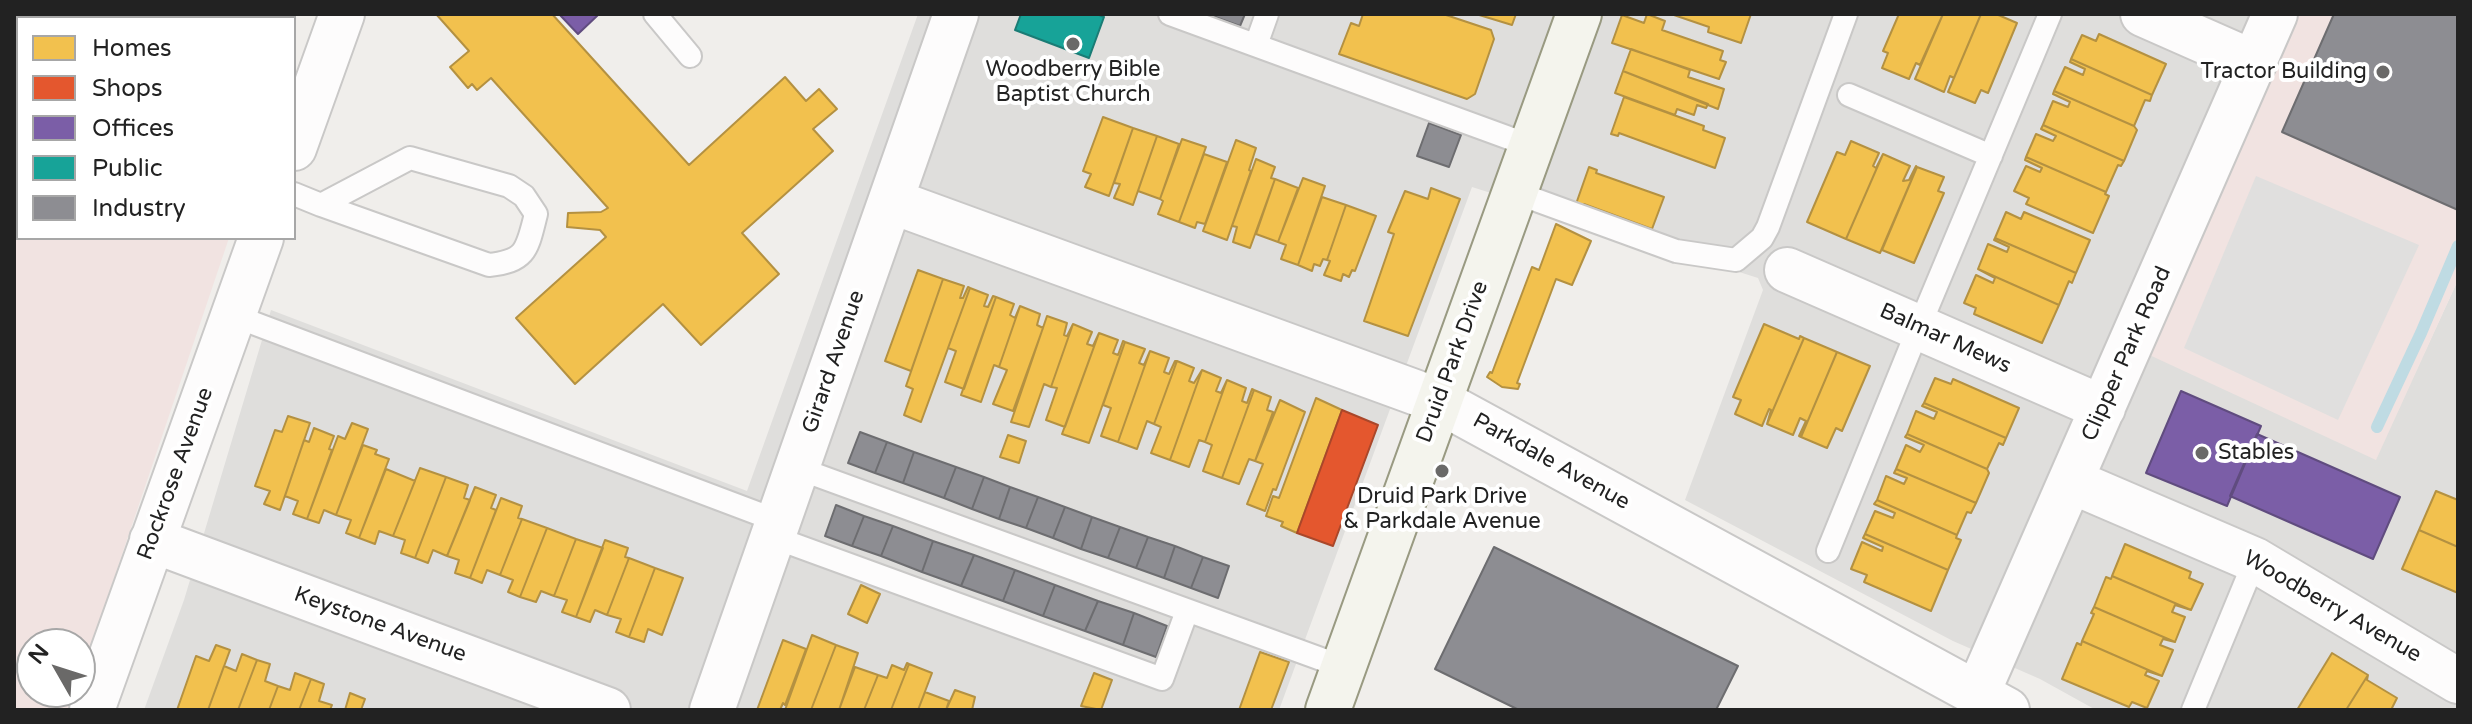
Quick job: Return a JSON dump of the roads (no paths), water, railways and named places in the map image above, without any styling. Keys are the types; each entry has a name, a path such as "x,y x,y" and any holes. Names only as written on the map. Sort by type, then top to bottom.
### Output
{"main road":[{"name":"Druid Park Drive","path":"1328,710 1579,14"}],"street":[{"path":"296,142 342,14"},
{"name":"Girard Avenue","path":"712,710 956,14"},
{"path":"2143,14 2254,63"},
{"name":"Clipper Park Road","path":"1985,705 2071,481 2275,14"},
{"name":"Parkdale Avenue","path":"891,201 1439,401 1985,705"},
{"name":"Rockrose Avenue","path":"92,710 260,240"},
{"name":"Balmar Mews","path":"1787,270 2103,408"},
{"name":"Woodberry Avenue","path":"2071,481 2255,560 2458,681"},
{"name":"Keystone Avenue","path":"152,540 608,710"}],"lane":[{"path":"655,14 690,56"},
{"path":"1170,14 1531,146"},
{"path":"1256,45 1267,14"},
{"path":"1514,192 1676,251 1736,260 1762,238 1768,227 1846,14"},
{"path":"1828,551 2050,14"},
{"path":"1849,95 1991,156"},
{"path":"296,195 321,205 489,265 512,262 523,253 536,214 524,196 509,186 410,158 321,205"},
{"path":"232,315 1162,679 1187,611"},
{"path":"797,468 1343,667"},
{"path":"2193,710 2255,560"}],"waterway":[{"path":"2377,427 2458,246"}],"place":[{"name":"Woodberry Bible Baptist Church","path":"1073,44"},
{"name":"Tractor Building","path":"2383,72"},
{"name":"Stables","path":"2202,453"},
{"name":"Druid Park Drive & Parkdale Avenue","path":"1442,471"}]}
